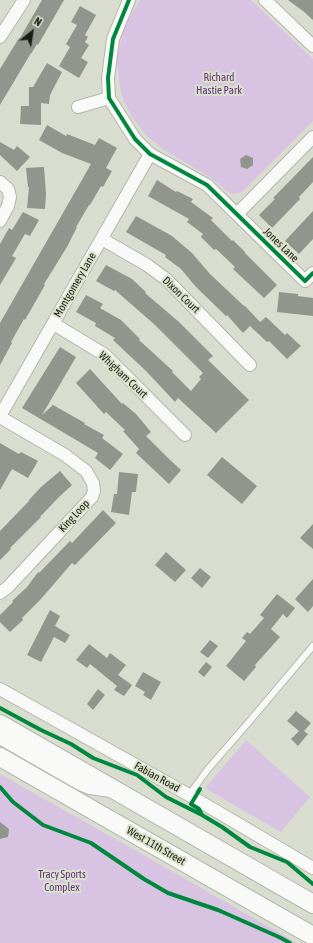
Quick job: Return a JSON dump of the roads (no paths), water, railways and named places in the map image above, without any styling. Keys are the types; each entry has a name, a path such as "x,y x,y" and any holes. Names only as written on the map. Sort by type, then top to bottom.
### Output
{"main road":[{"path":"0,724 313,904"},
{"name":"West 11th Street","path":"0,757 313,936"}],"street":[{"path":"0,37 24,0"},
{"path":"129,0 113,39 108,78 109,98 134,138 150,154 207,185 237,214 313,137"},
{"path":"265,0 313,46"},
{"path":"78,107 109,98"},
{"name":"Montgomery Lane","path":"0,417 150,154"},
{"path":"0,182 8,189 10,197 8,206 0,221"},
{"name":"Jones Lane","path":"237,214 305,281 313,273"},
{"name":"Dixon Court","path":"102,239 147,265 166,279 250,365"},
{"name":"Whigham Court","path":"54,324 105,355 185,435"},
{"name":"King Loop","path":"0,417 65,455 86,471 93,483 94,491 92,497 0,594"},
{"name":"Fabian Road","path":"0,689 189,795 313,868"},
{"path":"0,737 80,783 90,787 116,791"}],"lane":[{"path":"189,795 208,769 248,724 313,646"}],"park label":[{"name":"Richard Hastie Park","path":"219,84"},
{"name":"Tracy Sports Complex","path":"62,881"}]}
